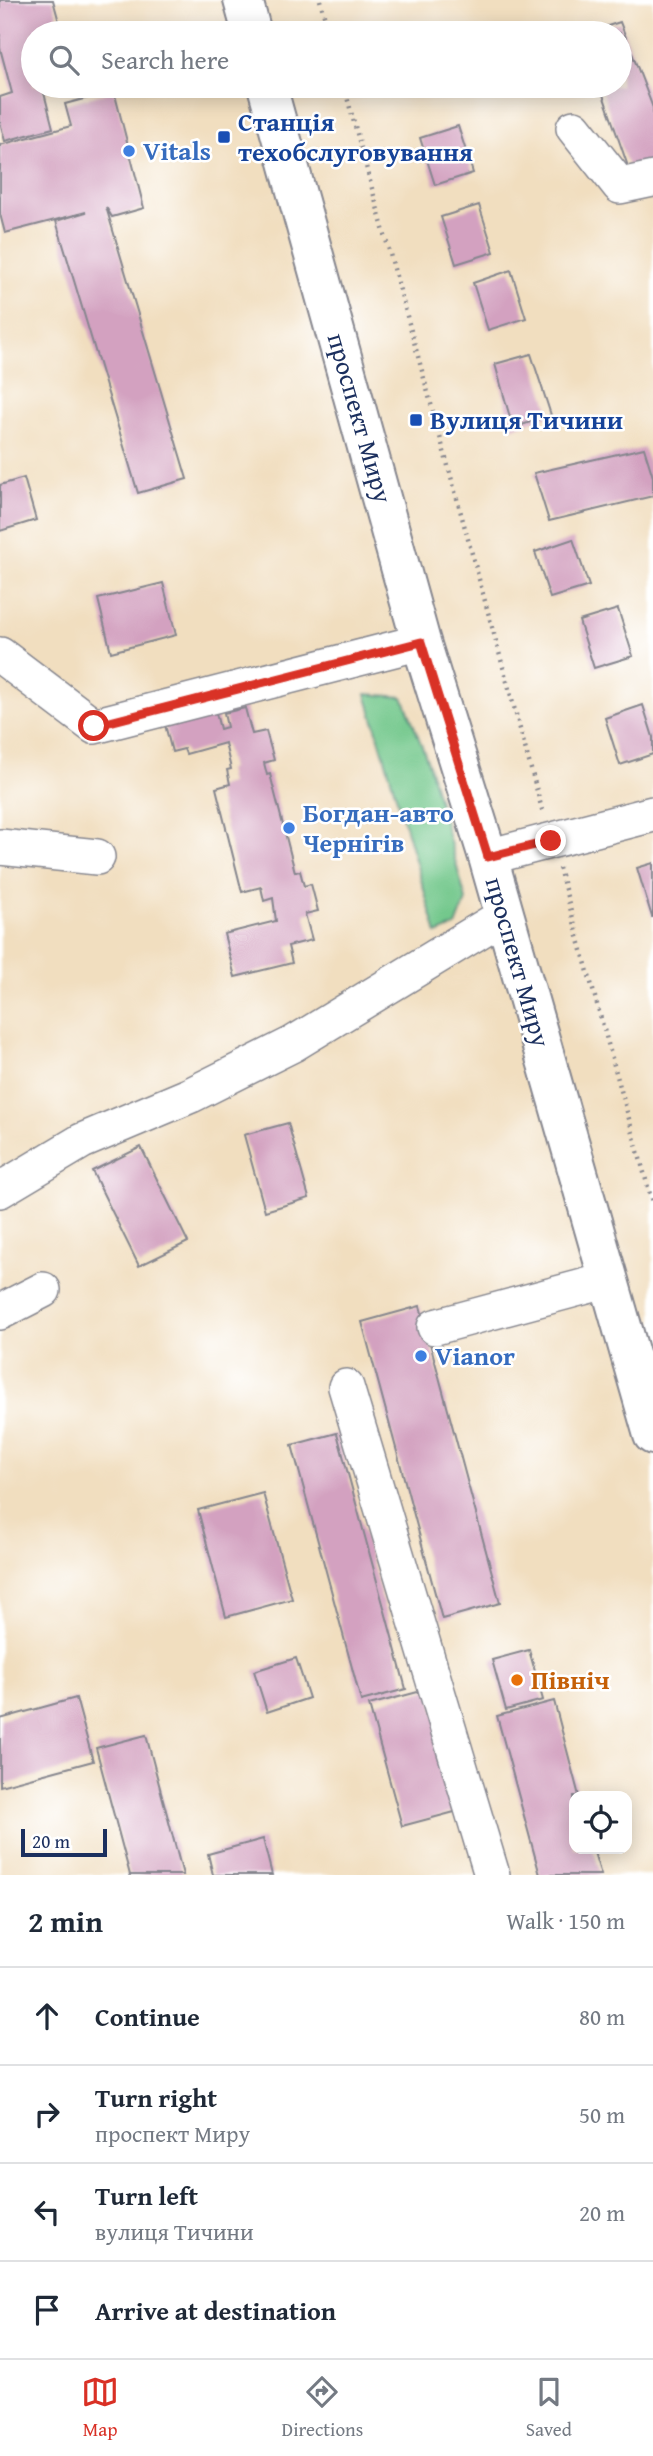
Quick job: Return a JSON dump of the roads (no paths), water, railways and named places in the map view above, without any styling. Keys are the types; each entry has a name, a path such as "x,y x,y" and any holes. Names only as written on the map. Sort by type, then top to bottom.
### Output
{"main road":[{"path":"243,0 249,21"},
{"name":"проспект Миру","path":"270,98 421,642 505,915 653,1435"}],"street":[{"path":"574,128 620,186 653,179"},
{"path":"0,655 94,726 421,642"},
{"path":"488,857 653,814"},
{"path":"0,847 97,857"},
{"path":"0,1190 82,1141 191,1095 293,1044 505,915"},
{"path":"435,1327 609,1280"},
{"path":"0,1312 43,1290"},
{"path":"346,1387 492,1875"}],"place":[{"name":"Станція техобслуговування","path":"224,137"},
{"name":"Vitals","path":"129,151"},
{"name":"Вулиця Тичини","path":"416,420"},
{"name":"Богдан-авто Чернігів","path":"289,828"},
{"name":"Vianor","path":"421,1356"},
{"name":"Північ","path":"517,1680"}]}
